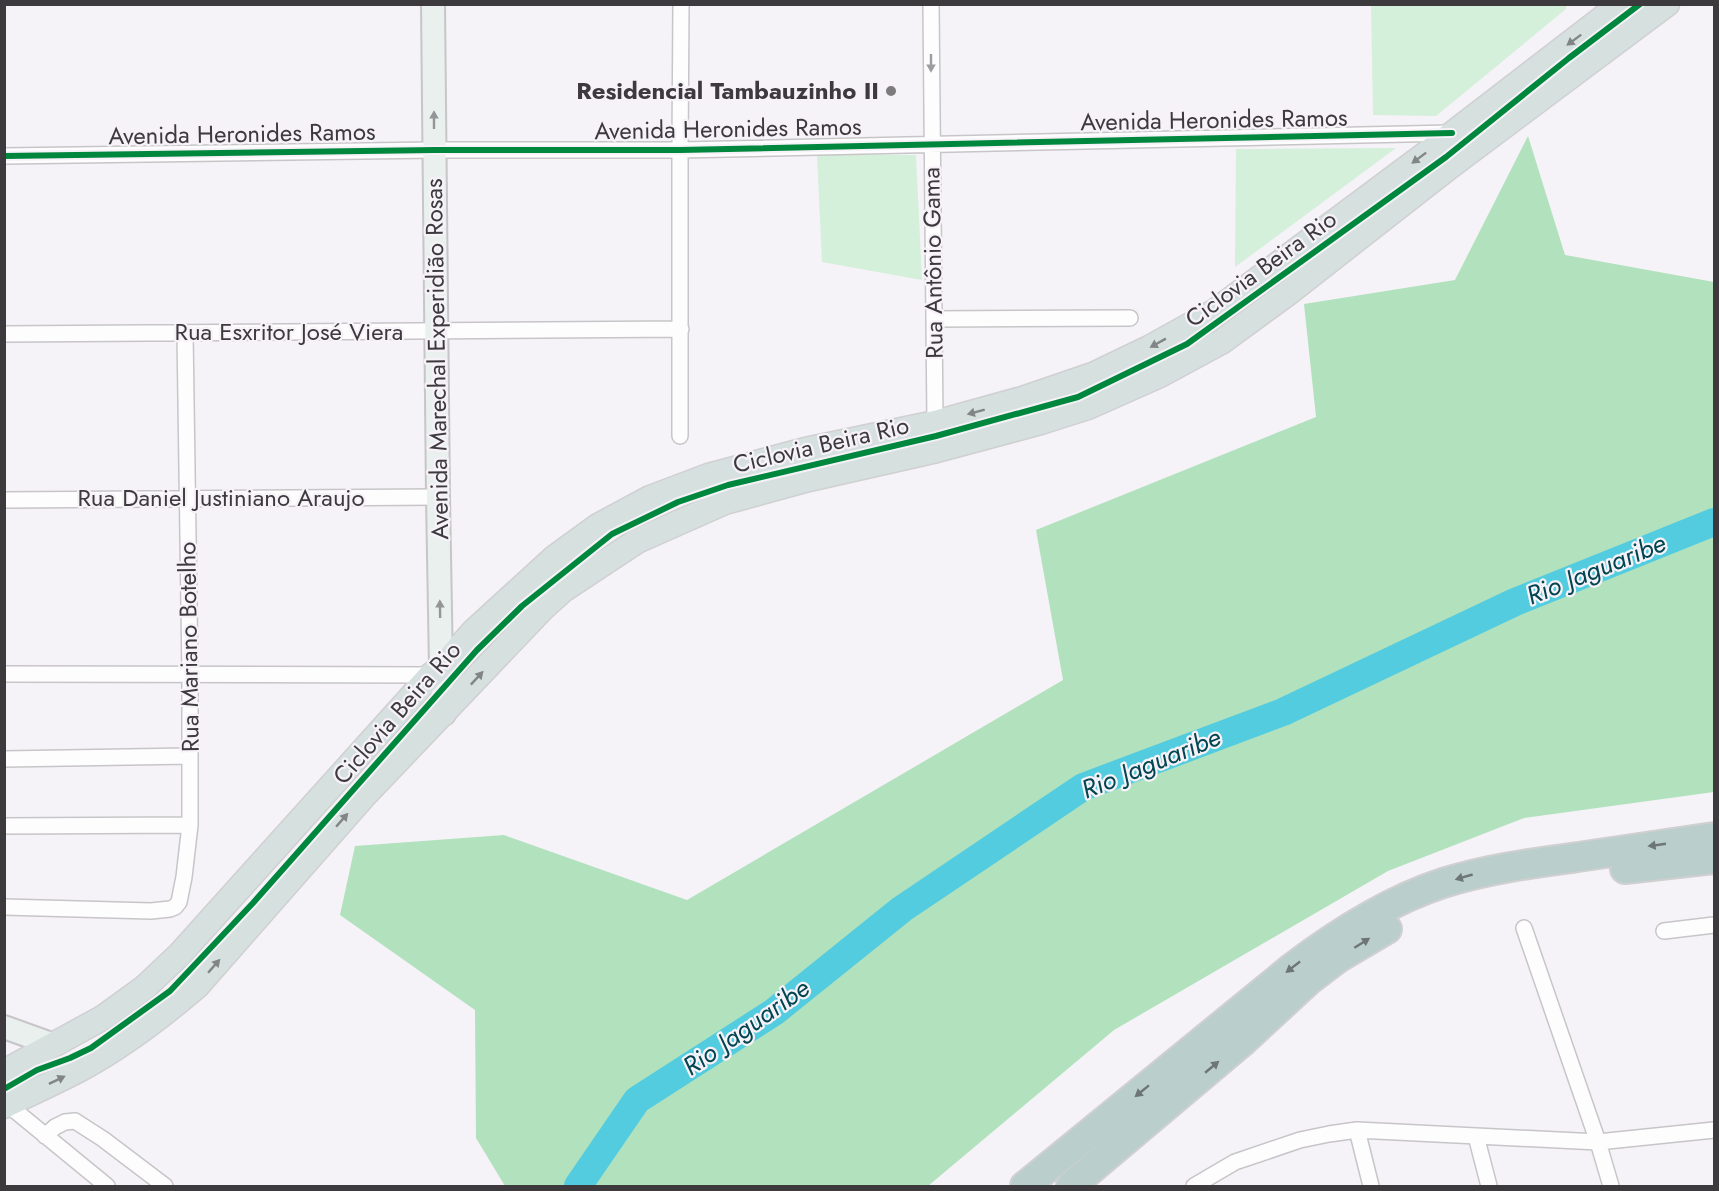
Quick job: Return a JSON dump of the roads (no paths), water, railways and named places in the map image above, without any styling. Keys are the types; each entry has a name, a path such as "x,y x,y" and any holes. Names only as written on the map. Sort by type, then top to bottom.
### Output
{"highway":[{"path":"1025,1186 1292,968 1327,941 1360,921 1412,896 1481,872 1714,837"},
{"path":"1071,1186 1243,1041 1309,980 1368,939 1404,920 1439,904 1534,881 1714,859"}],"main road":[{"name":"Avenida Marechal Experidião Rosas","path":"433,4 438,497 436,672 444,714"},
{"path":"4,1072 104,1017 144,988 180,954 474,631 554,558 598,526 650,498 708,476 805,450 935,423 1022,399 1095,374 1149,348 1214,312 1621,4"},
{"path":"6,1105 84,1067 169,1010 197,986 362,798 543,608 563,590 637,541 725,501 937,450 1041,422 1088,407 1160,375 1221,342 1288,293 1449,167 1668,4"},
{"path":"516,591 518,602 523,607 532,610 543,608"},
{"path":"4,1027 54,1045"}],"street":[{"path":"680,436 681,4"},
{"name":"Rua Antônio Gama","path":"931,4 931,144 937,450"},
{"name":"Avenida Heronides Ramos","path":"4,156 435,150 680,150 1452,133"},
{"path":"934,319 1130,318"},
{"name":"Rua Esxritor José Viera","path":"4,334 681,328"},
{"name":"Rua Mariano Botelho","path":"4,907 151,911 170,909 179,902 190,825 185,332"},
{"name":"Rua Daniel Justiniano Araujo","path":"4,500 438,497"},
{"path":"4,674 436,672"},
{"path":"4,759 190,756"},
{"path":"4,826 190,825"},
{"path":"1664,931 1714,925"},
{"path":"1524,928 1611,1186"},
{"path":"6,1105 107,1186"},
{"path":"45,1136 55,1127 65,1122 75,1121 165,1186"},
{"path":"1194,1186 1246,1158 1300,1140 1357,1130 1598,1142 1714,1130"},
{"path":"1357,1130 1371,1186"},
{"path":"1476,1136 1489,1186"}],"waterway":[{"name":"Rio Jaguaribe","path":"578,1186 637,1100 774,1012 902,909 1083,787 1283,712 1515,602 1714,522"}],"place":[{"name":"Residencial Tambauzinho II","path":"891,91"}]}
